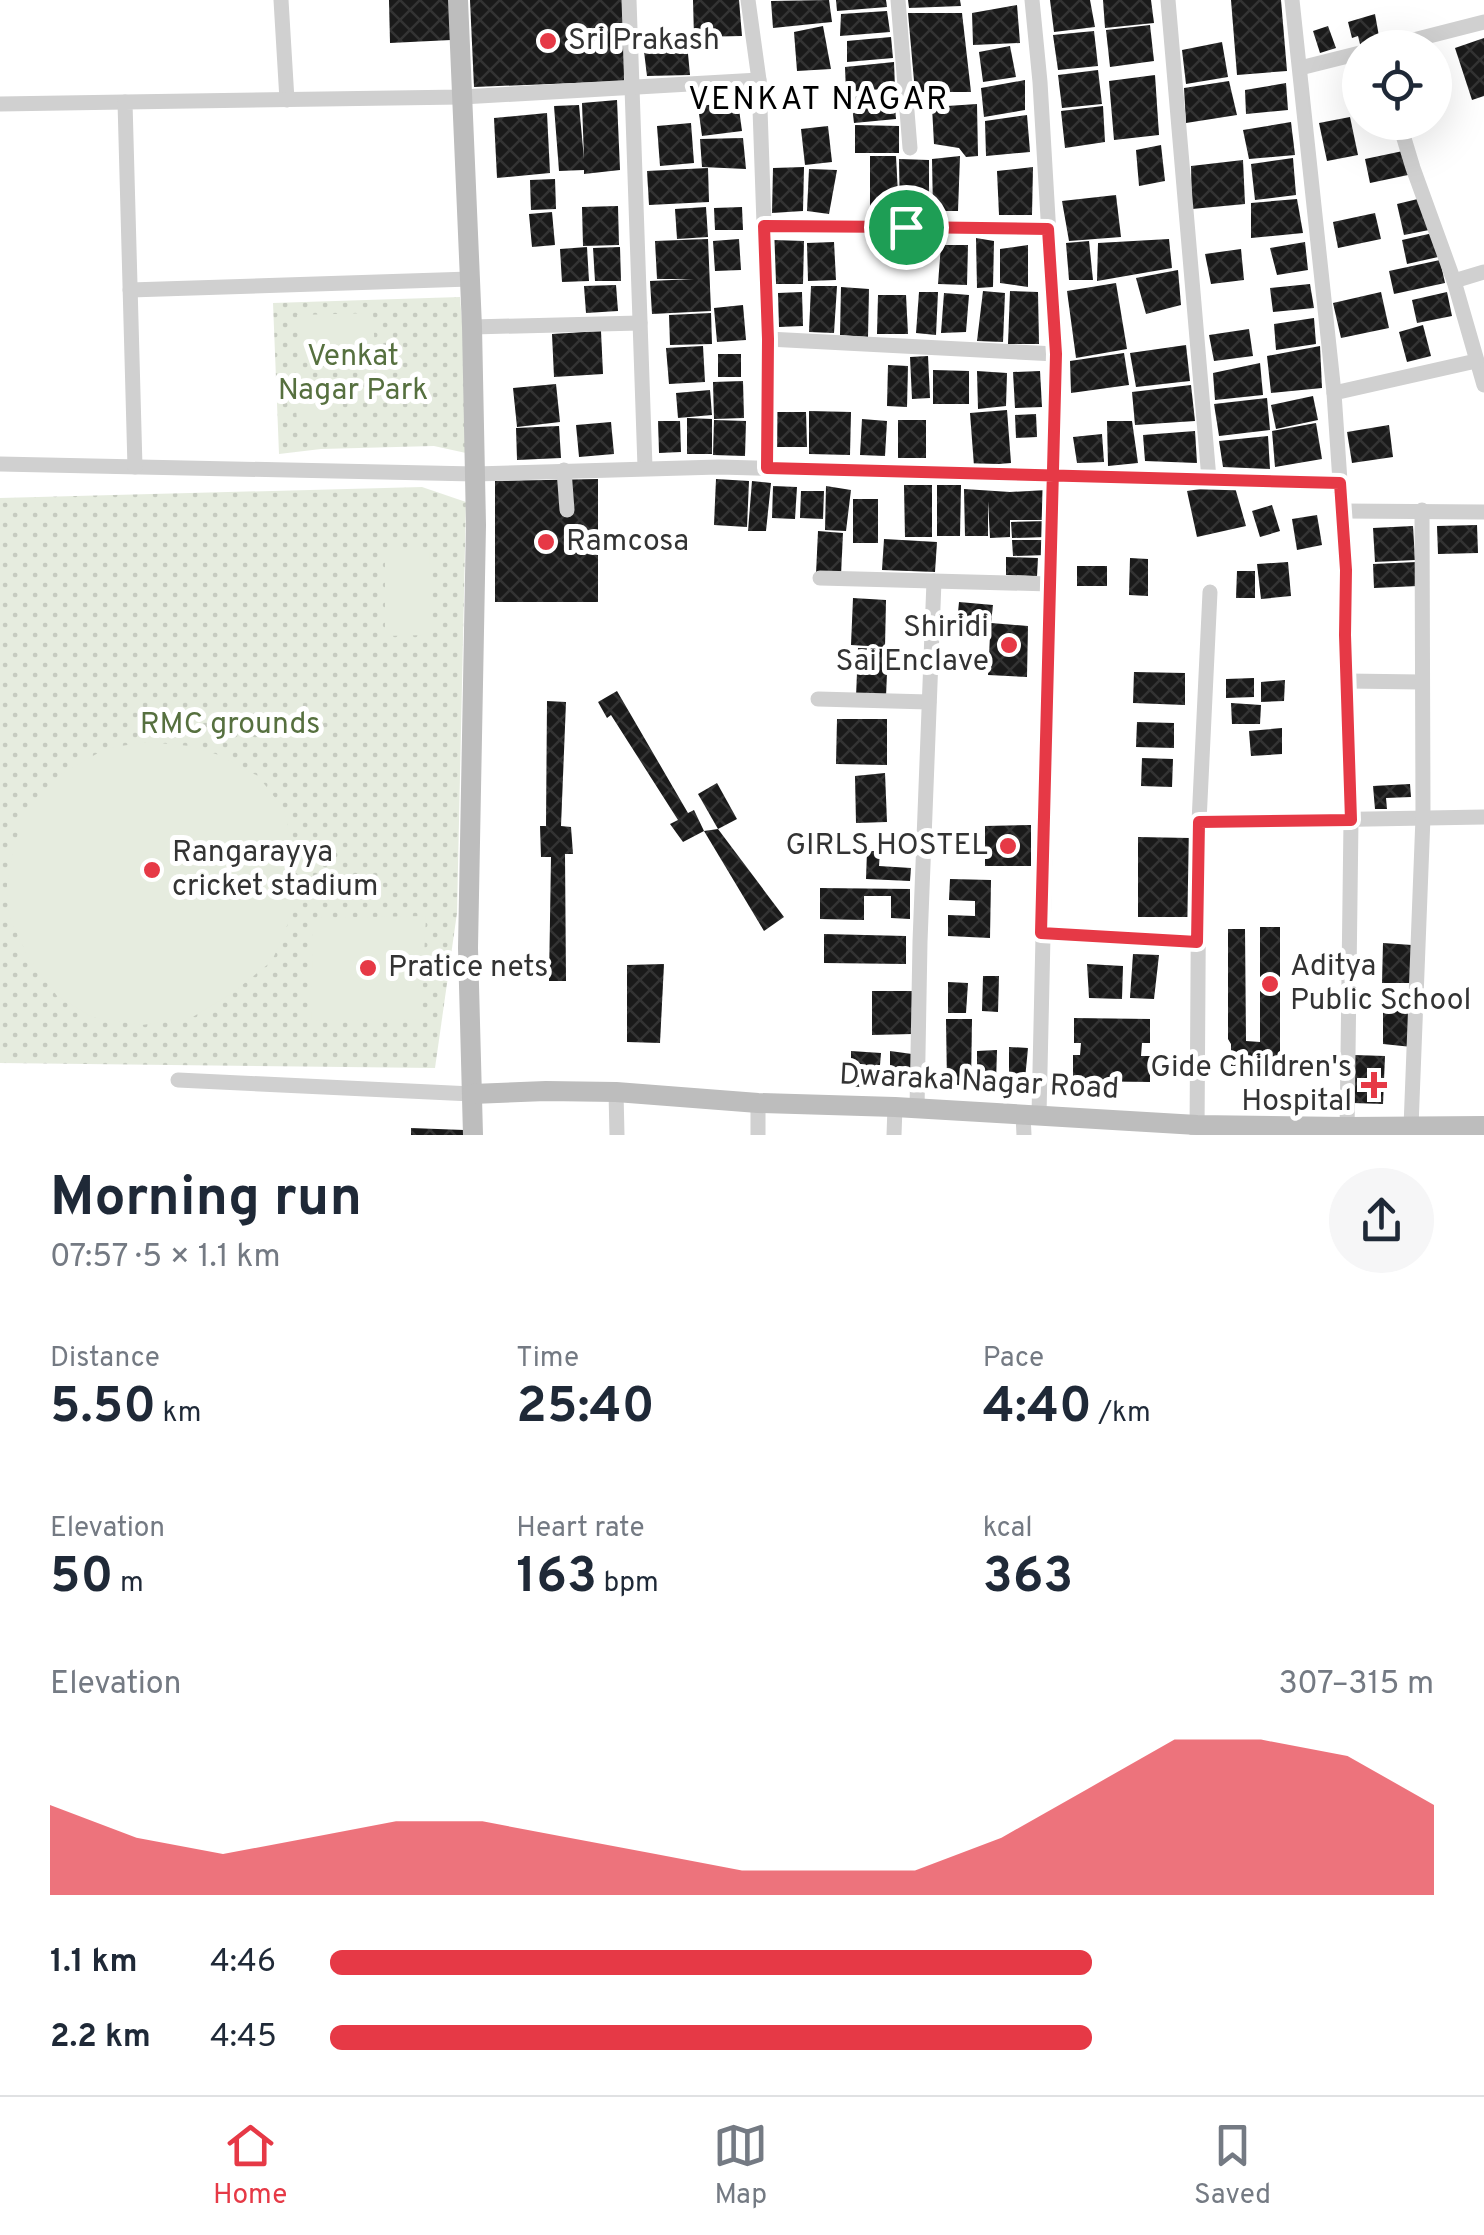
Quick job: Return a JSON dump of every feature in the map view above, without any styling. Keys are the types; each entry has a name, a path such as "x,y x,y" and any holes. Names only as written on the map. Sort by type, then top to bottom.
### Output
{"street":[{"path":"282,0 287,100"},
{"path":"458,0 475,474 468,948 472,1135"},
{"path":"629,0 645,468"},
{"path":"748,0 759,80 768,339 767,468"},
{"path":"898,0 910,148"},
{"path":"1028,1122 1041,933 1056,354 1032,0"},
{"path":"1168,0 1208,479"},
{"path":"1292,0 1334,393 1346,570 1351,820 1347,1131"},
{"path":"1452,30 1484,22"},
{"path":"1300,68 1342,58"},
{"path":"0,104 462,97 759,80"},
{"path":"125,102 135,467"},
{"path":"1405,140 1454,281 1484,385"},
{"path":"764,226 1048,229"},
{"path":"1454,281 1484,272"},
{"path":"130,290 470,279"},
{"path":"472,327 640,323"},
{"path":"768,339 1056,354"},
{"path":"1334,393 1476,362"},
{"path":"0,464 475,474 767,468 1340,483"},
{"path":"564,470 566,510"},
{"path":"1411,1127 1423,817 1422,510"},
{"path":"1343,511 1484,512"},
{"path":"820,578 1050,584"},
{"path":"917,1109 934,581"},
{"path":"1196,1130 1199,822 1210,592"},
{"path":"1346,681 1421,682"},
{"path":"818,698 929,702"},
{"path":"1199,822 1484,817"},
{"path":"1041,933 1197,942"},
{"path":"178,1080 472,1094"},
{"path":"616,1092 617,1135"},
{"name":"Dwaraka Nagar Road","path":"472,1094 616,1092 758,1103 895,1107 1028,1122 1196,1130 1347,1131 1484,1126"},
{"path":"758,1103 758,1135"},
{"path":"894,1135 895,1107"}],"green space":[{"name":"Venkat Nagar Park","path":"460,297 466,453 434,446 279,454 273,303"},
{"path":"373,313 375,354 299,354 297,315"},
{"path":"319,378 321,421 297,421 294,379"},
{"name":"RMC grounds","path":"422,487 466,502 457,913 435,1068 0,1063 0,498"},
{"path":"385,550 430,550 429,635 385,636"},
{"name":"Rangarayya cricket stadium","path":"148,742 190,746 219,755 258,776 283,808 296,855 295,907 272,961 231,994 191,1018 142,1025 92,1017 57,996 27,955 9,916 7,885 14,845 29,805 59,775 107,748"},
{"name":"Pratice nets","path":"426,916 421,1019 311,1021 313,918"}],"building":[{"path":"389,0 451,0 451,40 390,43"},
{"name":"Sri Prakash","path":"470,0 623,0 624,81 474,87"},
{"path":"693,0 739,0 742,36 694,37"},
{"path":"829,0 832,22 773,28 771,1"},
{"path":"836,0 886,0 887,7 837,11"},
{"path":"908,0 960,0 961,6 909,8"},
{"path":"1050,0 1090,0 1095,27 1054,32"},
{"path":"1103,0 1151,0 1154,23 1105,28"},
{"path":"1231,0 1281,0 1287,71 1237,75"},
{"path":"1017,5 1020,43 973,45 972,13"},
{"path":"887,11 890,32 840,36 841,14"},
{"path":"908,13 962,13 971,92 915,92"},
{"path":"1375,14 1378,30 1350,30 1348,22"},
{"path":"1150,25 1154,61 1110,67 1106,30"},
{"path":"823,26 831,69 797,71 794,32"},
{"path":"1328,26 1336,48 1320,53 1313,31"},
{"path":"1094,31 1098,66 1058,70 1053,35"},
{"path":"686,33 690,75 647,76 642,35"},
{"path":"891,37 893,58 847,62 847,41"},
{"path":"1484,38 1484,96 1472,100 1455,48"},
{"path":"1222,42 1228,77 1186,84 1182,50"},
{"path":"1010,46 1016,77 983,82 979,52"},
{"path":"894,62 895,88 846,92 845,67"},
{"path":"1098,70 1102,104 1062,108 1058,75"},
{"path":"1155,75 1159,135 1114,140 1109,81"},
{"path":"1025,80 1025,110 984,117 981,88"},
{"path":"1229,81 1237,115 1186,123 1184,88"},
{"path":"1286,83 1288,110 1246,114 1245,90"},
{"path":"894,93 896,119 854,123 851,97"},
{"path":"617,100 620,170 584,174 584,170 559,171 554,106 579,105 584,159 582,103"},
{"path":"738,102 742,131 702,136 698,106"},
{"path":"977,104 978,156 966,157 959,148 934,144 932,107"},
{"path":"1103,106 1105,142 1065,148 1061,111"},
{"path":"547,113 550,173 497,178 494,118"},
{"path":"1027,115 1030,152 986,156 985,121"},
{"path":"1342,119 1342,140 1355,140 1358,155 1327,161 1319,123"},
{"path":"1291,122 1295,155 1249,159 1243,130"},
{"path":"691,123 694,163 660,166 657,126"},
{"path":"855,125 899,126 899,153 855,153"},
{"path":"828,126 832,162 805,165 801,129"},
{"path":"743,138 746,169 702,167 700,139"},
{"path":"1161,145 1165,181 1139,186 1136,150"},
{"path":"1403,151 1408,175 1370,183 1365,159"},
{"path":"870,156 896,156 899,214 870,213"},
{"path":"960,156 958,211 933,211 932,159"},
{"path":"1293,158 1296,195 1255,200 1251,164"},
{"path":"899,159 929,160 929,215 900,218"},
{"path":"1243,160 1245,204 1192,209 1191,166"},
{"path":"804,167 803,211 772,213 773,168"},
{"path":"1033,167 1032,215 999,215 997,171"},
{"path":"708,168 709,202 649,205 647,171"},
{"path":"809,169 837,170 829,214 807,211"},
{"path":"555,179 556,209 531,210 530,180"},
{"path":"1116,195 1121,237 1069,241 1062,201"},
{"path":"1422,198 1429,230 1404,235 1397,204"},
{"path":"1297,199 1303,233 1251,238 1251,203"},
{"path":"618,206 619,245 583,246 582,207"},
{"path":"706,207 708,237 677,239 675,209"},
{"path":"742,207 743,230 715,230 714,208"},
{"path":"552,212 555,245 532,247 529,214"},
{"path":"1375,213 1381,239 1338,248 1333,222"},
{"path":"1433,233 1438,257 1407,264 1402,240"},
{"path":"976,238 994,241 993,287 977,288"},
{"path":"708,239 711,311 652,314 650,281 694,279 657,279 655,241"},
{"path":"739,239 741,270 715,271 713,241"},
{"path":"1169,239 1172,268 1097,281 1098,243"},
{"path":"773,240 804,241 803,284 774,284"},
{"path":"1089,241 1093,280 1069,280 1066,243"},
{"path":"834,242 836,280 808,281 807,243"},
{"path":"1305,242 1308,270 1277,275 1270,248"},
{"path":"941,245 968,245 967,285 938,284"},
{"path":"1028,245 1028,287 1000,283 1000,249"},
{"path":"587,247 589,281 562,282 560,249"},
{"path":"620,247 621,281 595,281 593,248"},
{"path":"1241,249 1244,280 1211,284 1205,254"},
{"path":"1440,260 1445,283 1394,294 1389,271"},
{"path":"1178,270 1181,305 1146,314 1136,278"},
{"path":"1116,283 1127,349 1076,358 1067,291"},
{"path":"1310,284 1314,308 1273,312 1270,288"},
{"path":"616,285 618,311 586,313 584,286"},
{"path":"811,286 837,286 834,333 809,332"},
{"path":"841,287 869,289 868,337 840,335"},
{"path":"983,291 1005,293 1003,342 977,341"},
{"path":"1010,291 1038,292 1039,344 1008,344"},
{"path":"802,292 803,326 779,327 778,293"},
{"path":"919,292 938,292 936,335 916,333"},
{"path":"1381,292 1389,328 1341,338 1333,303"},
{"path":"1447,292 1452,316 1417,323 1412,300"},
{"path":"944,293 969,295 966,332 941,333"},
{"path":"878,295 906,295 908,334 877,334"},
{"path":"743,305 746,340 717,342 714,308"},
{"path":"711,313 712,344 670,345 669,315"},
{"path":"1314,318 1316,344 1276,350 1274,324"},
{"path":"1423,325 1431,356 1407,362 1399,332"},
{"path":"1249,329 1253,356 1214,361 1209,335"},
{"path":"601,331 603,374 554,377 552,334"},
{"path":"1186,345 1190,381 1136,387 1130,353"},
{"path":"703,346 705,382 669,384 666,348"},
{"path":"1320,346 1322,388 1271,393 1267,356"},
{"path":"1124,353 1129,385 1071,393 1070,361"},
{"path":"718,354 741,354 741,377 718,377"},
{"path":"928,356 930,398 912,399 910,357"},
{"path":"1260,363 1263,395 1215,400 1213,373"},
{"path":"888,365 908,366 907,407 887,406"},
{"path":"933,370 969,371 969,404 933,404"},
{"path":"977,371 1007,373 1006,406 978,409"},
{"path":"1040,371 1042,407 1015,408 1013,372"},
{"path":"743,381 744,418 714,419 713,382"},
{"path":"556,384 560,422 517,427 513,388"},
{"path":"1191,385 1195,421 1135,425 1132,392"},
{"path":"710,390 712,415 678,418 676,393"},
{"path":"1313,396 1318,420 1276,429 1271,405"},
{"path":"1267,398 1270,430 1219,436 1214,404"},
{"path":"1007,410 1011,463 974,466 970,413"},
{"path":"809,411 851,412 850,455 809,454"},
{"path":"775,412 806,412 807,447 776,447"},
{"path":"1036,414 1037,437 1016,438 1015,415"},
{"path":"687,418 712,419 712,454 687,454"},
{"path":"862,419 887,421 885,456 860,455"},
{"path":"714,420 746,421 745,456 713,455"},
{"path":"898,420 926,420 926,458 898,458"},
{"path":"658,421 680,421 681,452 659,453"},
{"path":"1107,421 1132,421 1138,463 1108,466"},
{"path":"611,422 614,454 579,457 576,425"},
{"path":"1316,423 1322,459 1275,467 1272,431"},
{"path":"1389,425 1393,457 1352,463 1347,432"},
{"path":"559,426 561,458 517,460 516,428"},
{"path":"1195,431 1197,463 1145,461 1143,435"},
{"path":"1102,434 1104,462 1077,463 1073,437"},
{"path":"1268,436 1270,469 1223,467 1219,441"},
{"name":"Ramcosa","path":"598,479 598,602 495,602 495,481"},
{"path":"716,479 749,481 747,527 714,525"},
{"path":"752,481 771,483 766,531 748,531"},
{"path":"1234,484 1246,526 1197,537 1187,491"},
{"path":"904,485 932,485 932,537 905,537"},
{"path":"937,485 961,485 960,536 937,536"},
{"path":"773,486 797,487 795,519 772,518"},
{"path":"826,486 851,490 846,531 825,530"},
{"path":"964,489 1047,490 1047,520 1010,520 1010,537 990,538 988,501 988,536 965,536"},
{"path":"801,491 824,491 823,519 800,518"},
{"path":"853,499 878,499 878,543 853,543"},
{"path":"1272,505 1280,531 1260,537 1252,511"},
{"path":"1317,515 1322,545 1297,550 1292,519"},
{"path":"1047,521 1047,537 1012,538 1011,522"},
{"path":"1477,525 1478,553 1438,554 1437,526"},
{"path":"1413,526 1415,560 1375,562 1373,528"},
{"path":"818,531 843,533 841,575 816,574"},
{"path":"884,539 937,542 935,572 882,570"},
{"path":"1012,540 1047,540 1047,555 1013,556"},
{"path":"1006,557 1038,558 1037,576 1006,575"},
{"path":"1130,558 1148,559 1148,596 1129,595"},
{"path":"1288,562 1291,596 1261,599 1257,564"},
{"path":"1417,562 1418,586 1374,588 1373,564"},
{"path":"1077,566 1107,566 1107,586 1077,586"},
{"path":"1237,571 1255,571 1255,598 1236,598"},
{"path":"853,598 886,600 885,647 851,645"},
{"name":"Shiridi Sai Enclave","path":"959,602 993,605 991,623 1028,626 1027,677 988,675 990,636 956,633"},
{"path":"858,648 888,649 886,697 856,697"},
{"path":"1134,672 1185,673 1185,705 1133,703"},
{"path":"1254,678 1254,697 1226,698 1226,679"},
{"path":"1285,680 1284,701 1261,702 1261,682"},
{"path":"617,691 688,813 694,810 704,831 683,842 670,824 678,820 611,715 607,718 598,702"},
{"path":"547,701 566,702 561,826 571,827 573,854 565,854 566,981 549,981 551,857 541,857 540,826 546,826"},
{"path":"1231,703 1261,705 1260,724 1232,724"},
{"path":"837,719 887,719 887,765 836,764"},
{"path":"1137,722 1174,723 1174,748 1136,747"},
{"path":"1282,728 1282,754 1251,756 1249,731"},
{"path":"1142,758 1173,759 1172,787 1141,786"},
{"path":"885,773 887,822 856,823 855,776"},
{"path":"717,783 737,819 718,829 698,794"},
{"path":"1410,784 1411,797 1386,798 1387,809 1375,809 1373,786"},
{"name":"GIRLS HOSTEL","path":"1031,825 1031,866 985,866 985,826"},
{"path":"718,829 784,917 764,931 704,831"},
{"path":"1138,837 1190,838 1190,917 1138,917"},
{"path":"867,851 880,851 879,866 911,868 910,881 866,879"},
{"path":"950,879 991,880 990,938 948,936 948,915 975,916 975,901 949,900"},
{"path":"820,888 910,889 910,919 891,918 891,896 864,896 864,920 820,919"},
{"name":"Aditya Public School","path":"1260,927 1280,927 1280,1066 1231,1066 1228,929 1245,929 1246,1041 1260,1042"},
{"path":"824,934 906,936 906,964 824,963"},
{"path":"1383,943 1412,945 1412,983 1382,983"},
{"path":"1133,954 1159,955 1154,999 1130,998"},
{"path":"664,964 660,1043 627,1042 627,965"},
{"path":"1087,964 1123,966 1122,999 1089,998"},
{"path":"983,976 999,976 998,1012 982,1011"},
{"path":"948,982 968,983 966,1013 948,1013"},
{"path":"872,991 913,991 912,1034 872,1035"},
{"path":"1383,991 1414,991 1412,1047 1383,1044"},
{"path":"1074,1018 1150,1019 1150,1043 1142,1043 1141,1056 1150,1056 1150,1082 1073,1081 1073,1055 1080,1055 1081,1043 1074,1043"},
{"path":"946,1019 972,1019 971,1086 947,1084"},
{"path":"1009,1047 1028,1048 1025,1079 1009,1077"},
{"path":"997,1050 996,1082 977,1081 977,1051"},
{"path":"851,1051 881,1053 878,1089 851,1086"},
{"path":"890,1051 912,1054 912,1081 890,1080"},
{"path":"1354,1055 1385,1056 1383,1104 1353,1103"},
{"path":"411,1128 464,1130 464,1135 411,1135"}],"place":[{"name":"Sri Prakash","path":"548,41"},
{"name":"Ramcosa","path":"546,542"},
{"name":"Shiridi Sai Enclave","path":"1009,645"},
{"name":"GIRLS HOSTEL","path":"1008,846"},
{"name":"Rangarayya cricket stadium","path":"152,870"},
{"name":"Pratice nets","path":"368,968"},
{"name":"Aditya Public School","path":"1270,984"},
{"name":"Gide Children's Hospital","path":"1374,1085"}],"district":[{"name":"VENKAT NAGAR","path":"819,101"}],"route":[{"path":"906,227 764,226 767,468 910,472 1052,475 1208,479 1340,483 1346,570 1351,820 1199,822 1197,942 1041,933 1052,475 1056,354 1048,229 906,227"}]}
